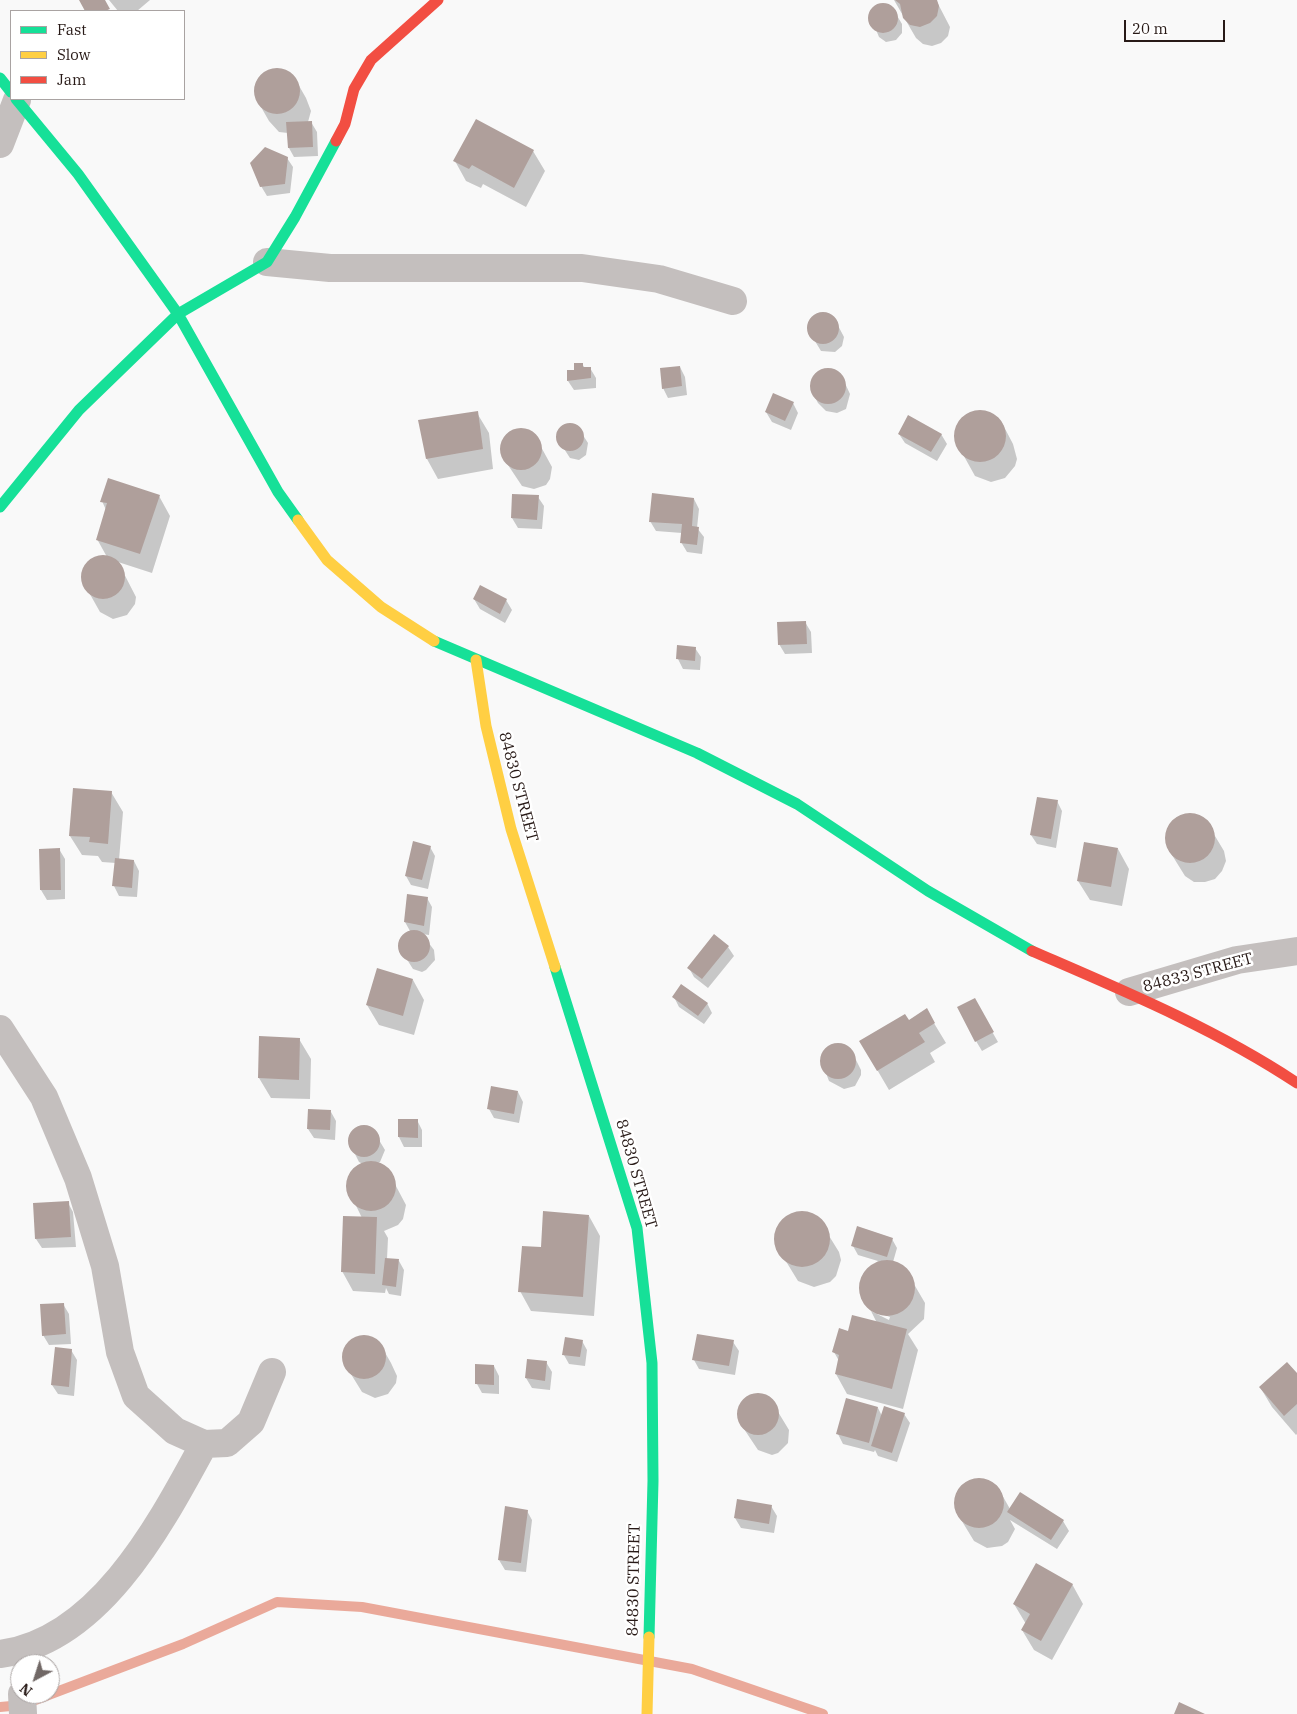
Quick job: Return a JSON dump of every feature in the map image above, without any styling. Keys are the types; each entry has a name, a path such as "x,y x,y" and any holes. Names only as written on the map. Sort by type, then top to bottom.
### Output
{"street":[{"path":"0,507 79,410 178,314 267,262 295,217 346,124 354,89 370,60 438,0"},
{"path":"0,78 10,91"},
{"path":"0,144 14,100"},
{"path":"17,100 78,174 178,314 278,492 327,560 381,607 435,642 697,753 797,804 928,891 1032,951 1129,992 1258,1057 1297,1083"},
{"path":"267,262 330,268 582,268 659,279 733,301"},
{"name":"84830 STREET","path":"476,660 486,726 511,830 637,1228 652,1363 653,1481 647,1714"},
{"name":"84833 STREET","path":"1129,992 1237,960 1297,951"},
{"path":"0,1029 44,1097 78,1178 104,1266 120,1352 136,1396 174,1431 204,1444 226,1444 250,1422 272,1372"},
{"path":"19,1654 63,1631 100,1598 132,1562 165,1514 204,1444"}],"building":[{"path":"79,0 105,0 110,9 108,10 84,10"},
{"path":"895,0 937,0 939,6 937,16 930,23 920,27 910,25 903,18 900,4"},
{"path":"883,3 889,4 897,12 897,24 889,32 883,33 877,32 869,24 868,18 869,12 877,4"},
{"path":"282,68 294,74 299,82 299,100 294,108 286,113 272,114 260,108 255,100 254,86 260,74 268,69"},
{"path":"476,119 534,150 514,188 472,165 469,169 453,161"},
{"path":"312,121 313,147 288,148 286,122"},
{"path":"265,147 288,157 285,184 260,187 250,163"},
{"path":"823,312 835,316 839,328 835,340 823,344 811,340 807,328 811,316"},
{"path":"574,363 583,363 583,367 591,367 591,378 567,381 567,370 574,370"},
{"path":"680,366 682,386 662,389 660,368"},
{"path":"828,368 840,374 846,386 840,398 828,404 816,398 810,386 816,374"},
{"path":"773,393 794,402 785,421 765,412"},
{"path":"980,410 994,414 1002,422 1006,436 1002,450 994,458 980,462 966,458 958,450 954,436 958,422 966,414"},
{"path":"478,411 483,449 426,459 418,420"},
{"path":"908,415 942,434 931,452 898,434"},
{"path":"570,423 580,427 584,437 580,447 570,451 560,447 556,437 560,427"},
{"path":"517,428 525,428 536,434 542,449 536,464 525,470 517,470 506,464 500,453 500,445 506,434"},
{"path":"108,478 160,495 140,554 96,540 107,503 100,502"},
{"path":"652,493 694,498 692,526 699,527 697,545 680,543 682,524 649,522"},
{"path":"512,494 539,495 537,520 511,518"},
{"path":"99,555 107,555 119,561 125,577 119,593 107,599 99,599 87,593 81,581 81,573 87,561"},
{"path":"480,585 507,599 500,614 473,599"},
{"path":"806,621 807,644 778,645 777,622"},
{"path":"677,645 696,647 695,661 676,659"},
{"path":"73,788 112,791 108,844 89,842 90,837 69,836"},
{"path":"1037,797 1058,800 1051,839 1030,835"},
{"path":"1190,813 1200,815 1208,820 1213,828 1215,838 1213,848 1208,856 1200,861 1190,863 1180,861 1172,856 1167,848 1165,838 1167,828 1172,820 1180,815"},
{"path":"413,841 431,846 422,880 405,876"},
{"path":"1084,842 1118,848 1111,887 1077,881"},
{"path":"60,848 61,890 40,890 39,849"},
{"path":"115,858 134,860 132,888 112,886"},
{"path":"407,894 428,897 424,926 404,922"},
{"path":"414,930 426,934 430,946 426,958 414,962 402,958 398,946 402,934"},
{"path":"714,934 729,946 702,979 687,968"},
{"path":"377,968 413,979 403,1016 366,1005"},
{"path":"681,984 708,1003 698,1016 672,997"},
{"path":"975,998 994,1032 975,1042 957,1007"},
{"path":"927,1008 935,1023 919,1033 925,1042 877,1071 859,1041 905,1014 909,1020"},
{"path":"259,1036 300,1038 299,1080 258,1078"},
{"path":"838,1043 845,1044 851,1048 855,1054 855,1068 851,1074 845,1078 838,1079 831,1078 825,1074 821,1068 820,1061 821,1054 825,1048 831,1044"},
{"path":"491,1086 518,1091 514,1114 487,1109"},
{"path":"308,1109 331,1110 330,1130 307,1129"},
{"path":"398,1119 418,1119 418,1138 398,1137"},
{"path":"364,1125 370,1126 375,1130 379,1135 379,1147 375,1152 370,1156 364,1157 358,1156 353,1152 349,1147 348,1141 349,1135 353,1130 358,1126"},
{"path":"371,1161 380,1163 391,1172 396,1186 394,1195 385,1206 371,1211 362,1209 351,1200 346,1186 348,1177 357,1166"},
{"path":"69,1201 71,1237 35,1239 33,1203"},
{"path":"543,1211 589,1215 583,1297 518,1292 522,1246 541,1247"},
{"path":"802,1211 813,1213 822,1219 828,1228 830,1239 828,1250 822,1259 813,1265 802,1267 791,1265 782,1259 776,1250 774,1239 776,1228 782,1219 791,1213"},
{"path":"343,1216 377,1217 375,1274 341,1272"},
{"path":"857,1226 893,1238 887,1257 851,1246"},
{"path":"385,1258 399,1259 396,1287 382,1285"},
{"path":"882,1260 892,1260 907,1268 913,1277 915,1288 913,1299 907,1308 892,1316 882,1316 871,1311 864,1304 859,1293 859,1283 864,1272 871,1265"},
{"path":"64,1303 66,1334 42,1336 40,1304"},
{"path":"852,1315 907,1329 892,1389 835,1374 839,1355 832,1352 839,1328 848,1331"},
{"path":"697,1334 734,1340 729,1366 692,1360"},
{"path":"364,1335 376,1339 382,1345 386,1357 382,1369 376,1375 364,1379 352,1375 346,1369 342,1357 346,1345 352,1339"},
{"path":"565,1337 583,1340 580,1357 562,1355"},
{"path":"55,1347 72,1349 69,1387 51,1385"},
{"path":"527,1359 547,1361 545,1381 525,1378"},
{"path":"1287,1362 1297,1373 1297,1404 1284,1416 1259,1387"},
{"path":"475,1364 494,1365 494,1385 475,1384"},
{"path":"762,1393 770,1396 776,1402 779,1414 776,1426 770,1432 754,1435 746,1432 740,1426 737,1410 740,1402 746,1396"},
{"path":"846,1398 878,1407 869,1443 836,1434"},
{"path":"884,1406 905,1413 892,1453 871,1446"},
{"path":"984,1478 997,1485 1003,1493 1003,1513 997,1521 989,1527 974,1528 961,1521 955,1513 954,1498 961,1485 969,1479"},
{"path":"1020,1492 1064,1520 1051,1540 1007,1512"},
{"path":"737,1499 772,1505 769,1524 734,1518"},
{"path":"505,1506 528,1510 521,1563 498,1560"},
{"path":"1036,1563 1073,1584 1041,1641 1021,1630 1030,1614 1013,1604"},
{"path":"1179,1702 1205,1714 1174,1714"}],"waterway":[{"path":"0,1707 22,1705 183,1644 277,1602 362,1607 692,1669 823,1714"}],"traffic: fast":[{"path":"0,78 10,91"},
{"path":"17,100 78,174 178,314 278,492 298,520"},
{"path":"0,507 79,410 178,314 267,262 295,217 336,141"},
{"path":"434,641 697,753 797,804 928,891 1032,951"},
{"path":"555,967 637,1228 652,1363 653,1481 649,1637"}],"traffic: slow":[{"path":"298,520 327,560 381,607 434,641"},
{"path":"476,660 486,726 511,829 555,967"},
{"path":"647,1714 649,1637"}],"traffic: jam":[{"path":"336,141 345,124 354,89 371,60 438,0"},
{"path":"1032,951 1134,995 1200,1027 1297,1083"}]}
